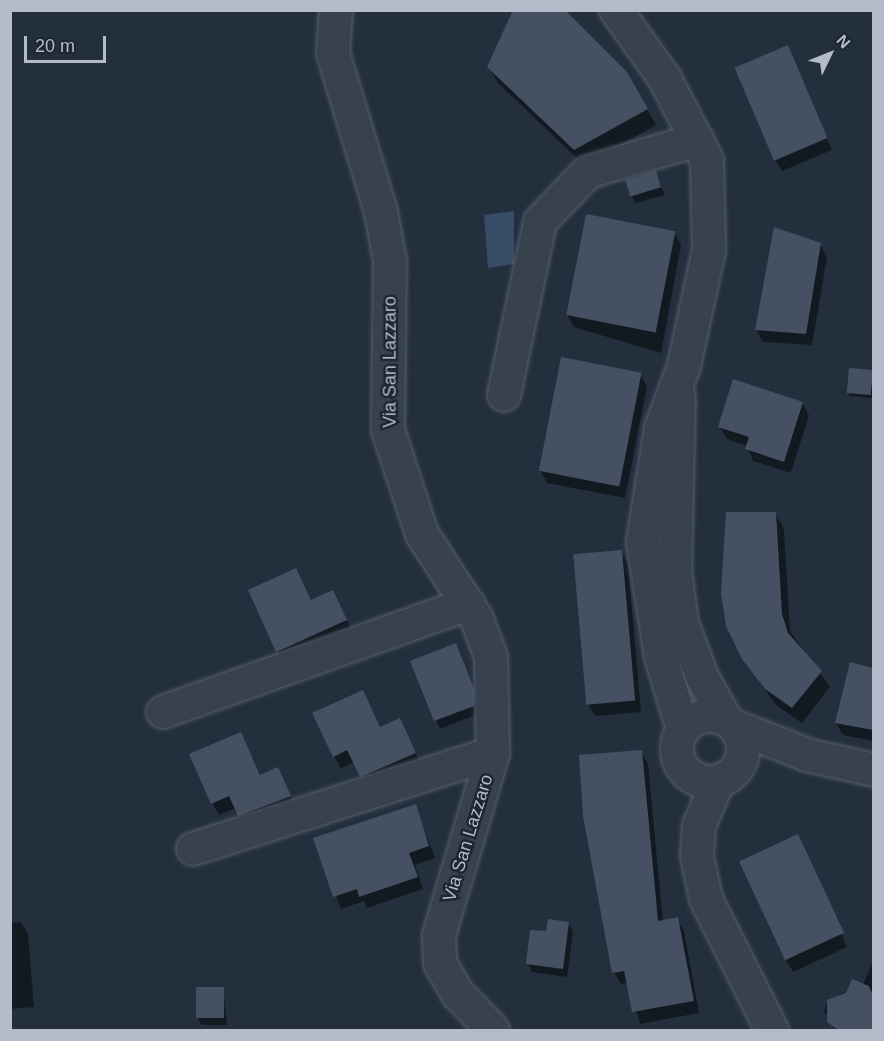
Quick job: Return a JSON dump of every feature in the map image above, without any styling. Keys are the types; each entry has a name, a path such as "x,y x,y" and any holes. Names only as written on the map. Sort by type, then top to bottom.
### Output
{"street":[{"name":"Via San Lazzaro","path":"336,10 333,53 381,212 390,261 388,430 422,534 468,604 490,657 493,753 439,935 440,963 458,994 493,1030"},
{"path":"616,10 665,79 707,160 709,250 678,387 661,428 643,542 661,657 683,730 680,762 695,778 725,777 776,758 807,755"},
{"path":"504,395 540,222 588,172 697,140"},
{"path":"678,387 675,570 682,623 702,677 730,723 742,755 725,777 699,826 697,856 704,888 772,1030"},
{"path":"163,712 468,604"},
{"path":"683,730 708,716 807,755 873,770"},
{"path":"193,849 493,753"}],"water":[{"path":"514,211 514,264 488,268 484,215"}],"building":[{"path":"513,10 565,10 627,72 648,109 574,150 487,67"},
{"path":"788,45 827,138 774,161 735,68"},
{"path":"656,171 661,187 630,197 625,180"},
{"path":"586,214 675,231 656,332 566,315"},
{"path":"774,227 821,243 806,334 755,330"},
{"path":"561,357 641,373 619,487 539,471"},
{"path":"849,368 873,370 871,395 847,393"},
{"path":"733,379 803,402 784,462 745,449 749,437 718,427"},
{"path":"726,512 776,512 782,614 788,633 822,671 792,708 765,689 742,659 726,626 721,593"},
{"path":"622,550 635,700 586,705 573,554"},
{"path":"296,568 311,600 333,590 347,620 276,652 248,590"},
{"path":"456,643 474,689 474,706 434,721 410,661"},
{"path":"850,662 873,668 873,730 835,723"},
{"path":"363,690 380,727 400,718 416,753 360,777 347,750 333,757 312,713"},
{"path":"241,732 260,775 278,767 291,796 238,816 229,796 211,804 189,754"},
{"path":"642,750 658,921 678,917 694,1001 632,1012 624,971 612,973 583,816 579,755"},
{"path":"416,804 429,846 409,853 418,877 359,897 357,889 333,897 313,838"},
{"path":"798,834 844,933 785,960 739,861"},
{"path":"548,919 569,922 563,969 526,964 530,930 546,931"},
{"path":"852,979 869,986 873,996 873,1030 837,1029 827,1022 827,1000 846,993"},
{"path":"196,987 224,987 224,1018 196,1018"}]}
